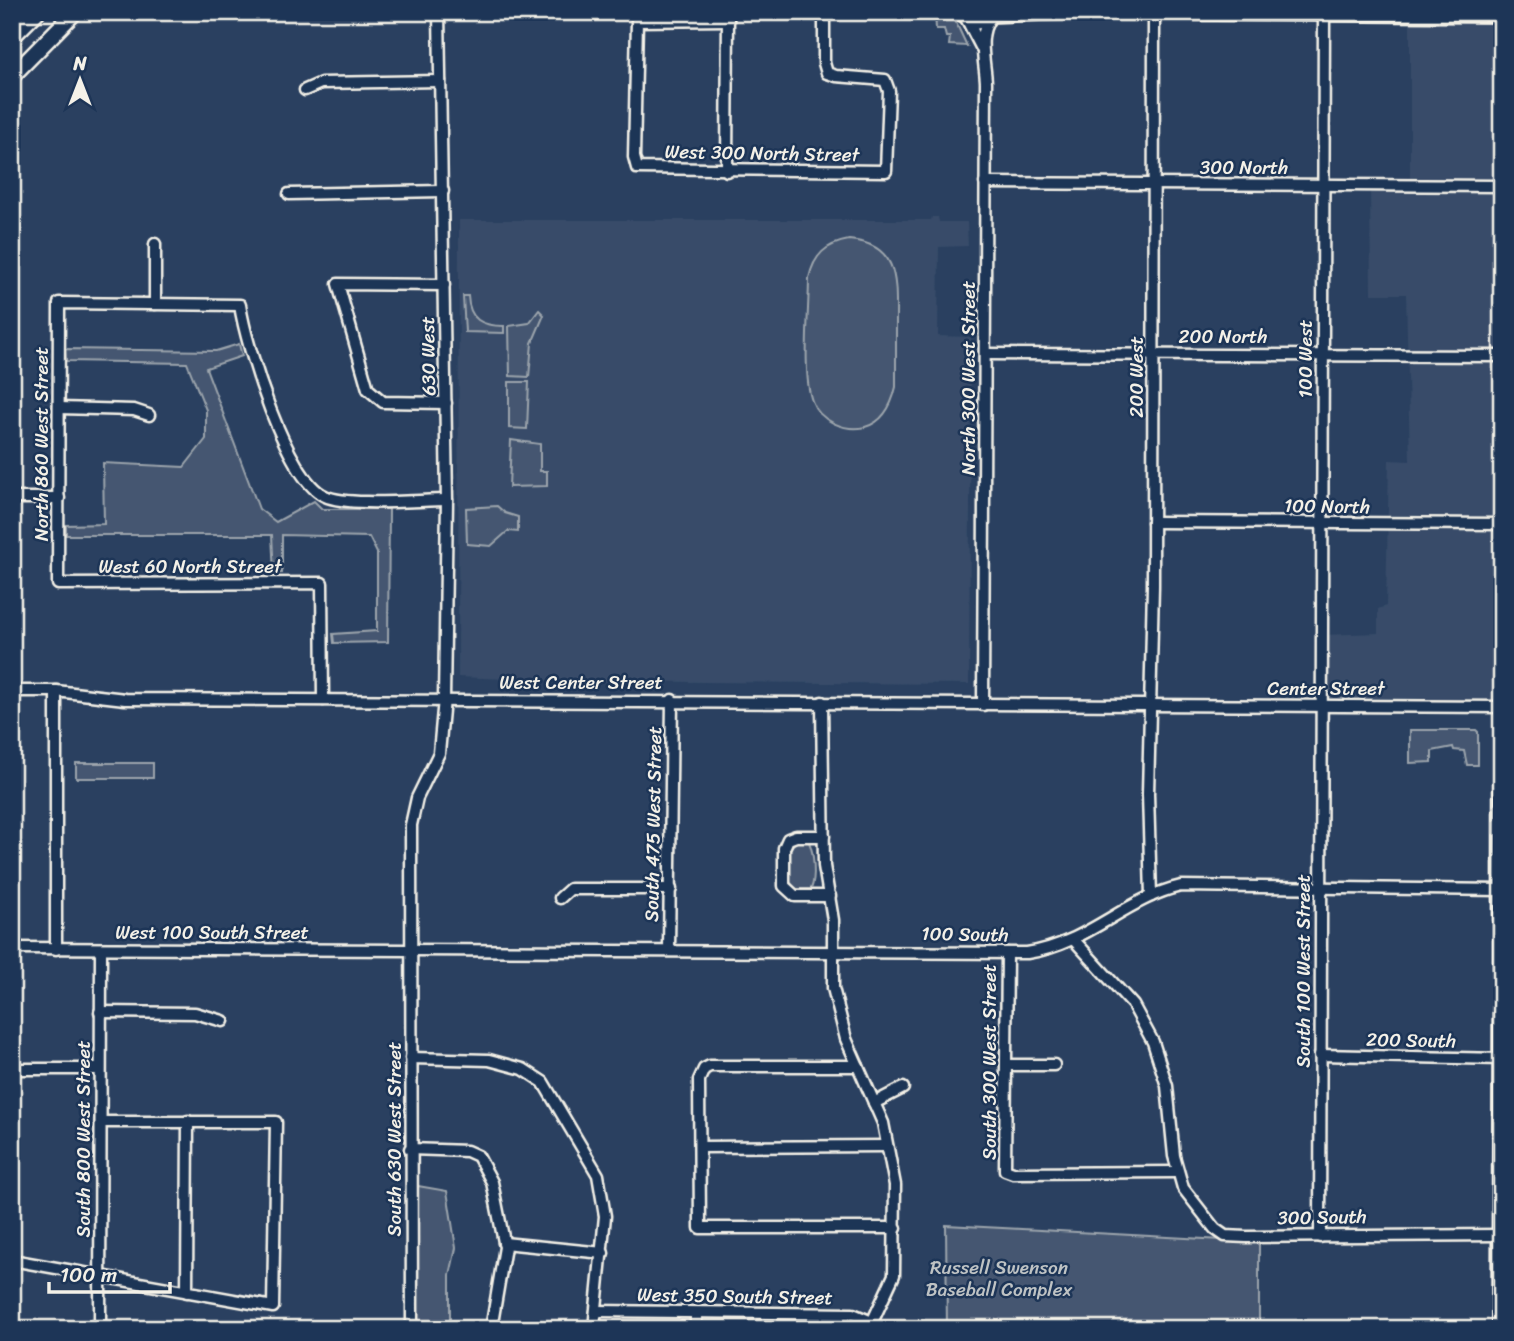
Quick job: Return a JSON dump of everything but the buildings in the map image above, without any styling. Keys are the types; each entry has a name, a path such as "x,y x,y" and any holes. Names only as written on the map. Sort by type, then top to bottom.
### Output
{"highway":[{"path":"12,37 37,12"},
{"path":"12,76 75,12"}],"main road":[{"path":"964,16 979,23 992,15 1065,12"},
{"path":"1082,12 1502,15"},
{"path":"1499,1329 1502,765"}],"street":[{"name":"630 West","path":"439,12 447,500 444,699"},
{"name":"West 300 North Street","path":"728,16 637,21 634,145 637,167 727,171 886,171 889,91 885,80 827,73 824,63 824,12"},
{"name":"200 West","path":"1151,896 1149,741 1153,522 1154,13"},
{"name":"100 West","path":"1321,706 1324,13"},
{"path":"983,51 984,29 992,15"},
{"path":"727,171 728,16"},
{"path":"964,16 983,51"},
{"name":"North 300 West Street","path":"983,51 986,354 983,705"},
{"path":"305,90 321,83 440,81"},
{"name":"300 North","path":"985,183 1502,186"},
{"path":"289,194 443,191"},
{"path":"155,244 155,304 240,305 248,346 266,395 299,474 317,492 342,500 447,500"},
{"path":"444,285 338,284 368,389 383,402 446,403"},
{"name":"North 860 West Street","path":"58,584 59,303 155,304"},
{"name":"200 North","path":"986,354 1322,353 1502,356"},
{"path":"59,408 134,410 149,415"},
{"path":"12,498 59,498"},
{"name":"100 North","path":"1153,522 1502,524"},
{"name":"West 60 North Street","path":"58,584 322,583 323,700"},
{"name":"West Center Street","path":"12,691 56,691 125,699 672,700 1150,706"},
{"path":"56,691 56,949"},
{"name":"South 630 West Street","path":"412,1329 411,825 417,797 439,753 444,699"},
{"name":"South 475 West Street","path":"670,950 672,700"},
{"path":"822,702 824,866 830,896 836,1008 883,1124 895,1185 894,1275 870,1325"},
{"name":"Center Street","path":"1150,706 1502,707"},
{"name":"South 100 West Street","path":"1320,1237 1321,706"},
{"path":"824,836 796,836 788,839 784,848 784,886 795,896 830,896"},
{"name":"100 South","path":"411,948 1007,953 1048,950 1074,940 1163,890 1190,886 1502,890"},
{"path":"560,898 570,889 670,889"},
{"path":"1074,940 1133,1005 1153,1042 1167,1086 1177,1172"},
{"name":"West 100 South Street","path":"12,948 411,948"},
{"name":"South 800 West Street","path":"100,1329 101,950"},
{"name":"South 300 West Street","path":"1007,953 1005,1170 1013,1173 1177,1172"},
{"path":"100,1012 195,1013 223,1021"},
{"name":"200 South","path":"1320,1055 1501,1059"},
{"path":"411,1058 489,1060 523,1069 543,1082 598,1175 605,1216 594,1329"},
{"path":"1007,1065 1054,1065"},
{"path":"858,1066 710,1066 704,1069 699,1080 700,1228 895,1228"},
{"path":"12,1069 100,1069"},
{"path":"874,1103 903,1088"},
{"path":"187,1292 188,1121"},
{"path":"12,1260 273,1307 275,1122 101,1122"},
{"path":"700,1147 887,1146"},
{"path":"411,1149 467,1152 478,1156 492,1182 505,1243 503,1269 491,1329"},
{"name":"300 South","path":"1177,1172 1183,1188 1203,1217 1225,1236 1501,1235"},
{"path":"505,1243 603,1253"},
{"name":"West 350 South Street","path":"596,1311 853,1314 870,1325"},
{"path":"696,1313 696,1329"}],"shaded area":[{"path":"1502,12 1502,707 1321,706 1322,635 1378,633 1378,609 1386,606 1389,460 1410,461 1406,294 1371,294 1370,185 1410,185 1410,14"},
{"path":"932,217 938,217 939,222 967,222 968,246 939,247 938,336 971,337 969,684 557,681 458,677 459,220 931,220"}],"green space":[{"path":"935,12 951,12 967,46 949,45 950,37 946,37 944,29 936,29"},
{"path":"849,240 866,243 886,257 892,267 896,293 896,387 882,417 872,425 858,428 834,423 821,414 812,401 807,375 811,270 822,252 834,244"},
{"path":"463,296 468,296 471,311 478,320 489,325 504,326 504,333 465,332"},
{"path":"539,310 544,315 532,343 529,377 510,376 509,326 529,323"},
{"path":"239,344 242,356 206,368 259,509 276,522 314,501 322,509 389,509 388,642 334,643 333,634 377,631 377,553 369,537 282,535 282,573 274,573 272,535 66,535 66,525 104,524 103,463 184,467 206,439 206,410 187,363 66,361 65,349 216,351"},
{"path":"509,382 529,382 527,429 509,428"},
{"path":"511,440 540,444 540,471 547,471 547,486 509,487"},
{"path":"497,506 505,513 518,517 518,532 508,531 491,546 467,544 466,508"},
{"path":"1410,730 1476,730 1478,765 1467,765 1464,751 1454,750 1453,747 1432,751 1432,762 1410,763"},
{"path":"76,763 153,763 153,778 76,778"},
{"path":"796,842 809,842 811,847 814,872 811,889 796,889 790,882 790,848"},
{"path":"418,1186 447,1191 456,1248 450,1275 450,1319 417,1323"},
{"name":"Russell Swenson Baseball Complex","path":"946,1225 1259,1242 1259,1329 947,1329"}]}
